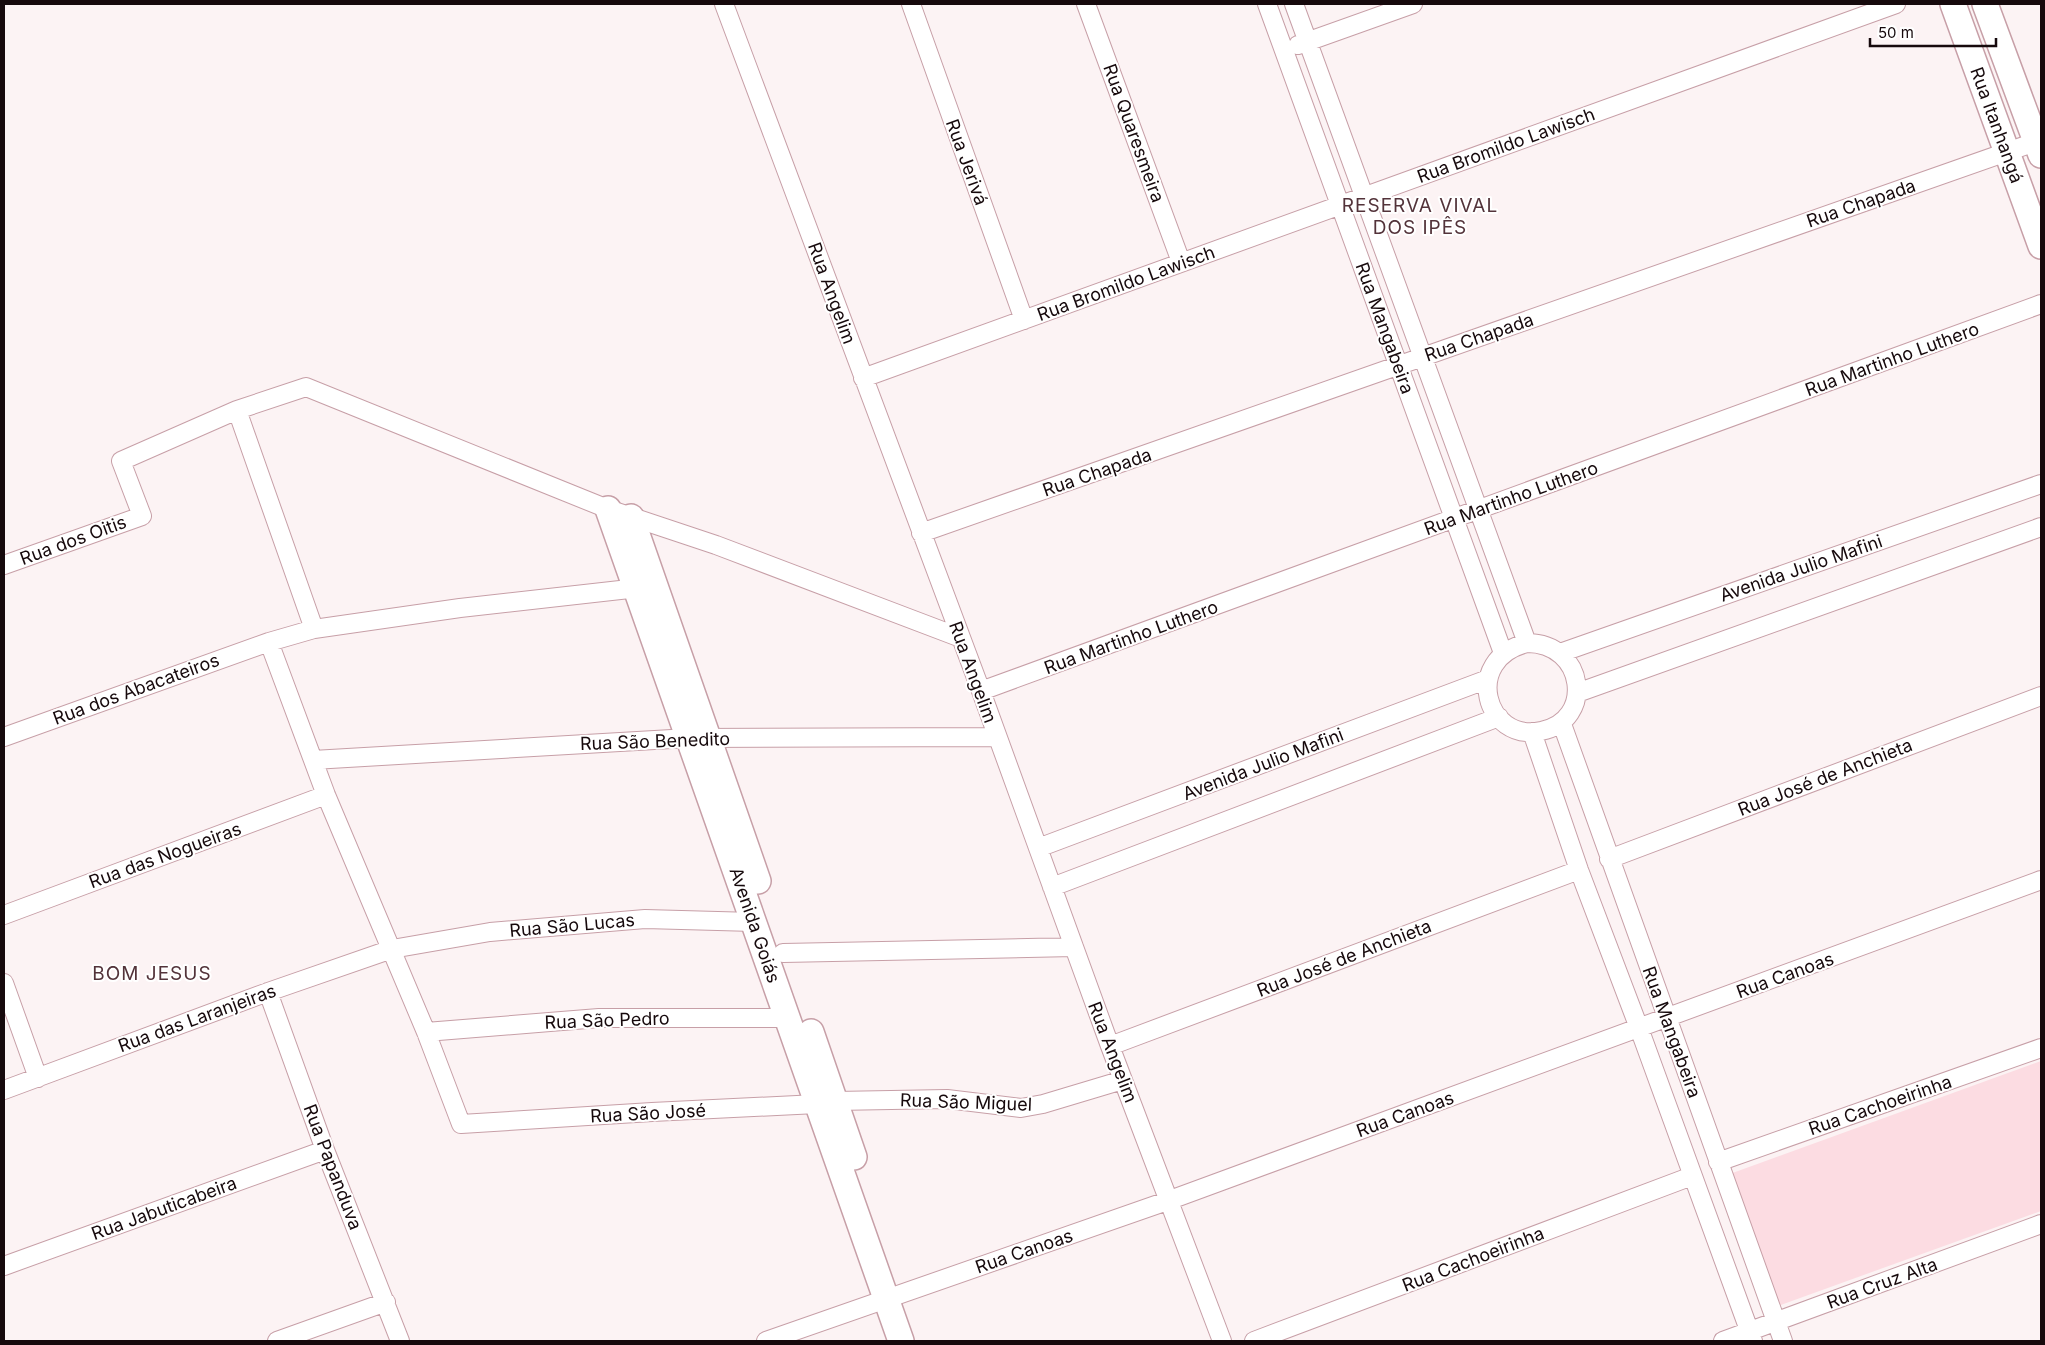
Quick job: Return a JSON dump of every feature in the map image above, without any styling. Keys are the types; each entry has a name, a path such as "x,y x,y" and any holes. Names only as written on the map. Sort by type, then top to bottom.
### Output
{"street":[{"name":"Rua Angelim","path":"724,4 981,691 1110,1046 1222,1341"},
{"name":"Rua Jerivá","path":"911,4 1024,320"},
{"name":"Rua Quaresmeira","path":"1086,4 1181,262"},
{"name":"Rua Mangabeira","path":"1267,4 1503,653"},
{"name":"Rua Mangabeira","path":"1294,4 1527,643"},
{"path":"1284,50 1413,4"},
{"name":"Rua Bromildo Lawisch","path":"863,378 1896,4"},
{"name":"Rua Itanhangá","path":"1952,4 2041,246"},
{"name":"Rua Itanhangá","path":"1985,4 2040,145"},
{"name":"Rua Chapada","path":"921,533 2006,152 2040,145"},
{"name":"Rua Martinho Luthero","path":"981,691 2041,304"},
{"path":"314,629 237,410 306,386 620,513 716,544 961,638"},
{"name":"Rua dos Oitis","path":"4,565 142,516 121,460 237,410"},
{"name":"Avenida Julio Mafini","path":"1560,652 2041,484"},
{"name":"Avenida Goiás","path":"620,513 699,738 783,953 826,1103 894,1296 918,1341"},
{"path":"1577,693 2041,527"},
{"name":"Rua dos Abacateiros","path":"4,737 269,642 314,629 460,608 646,587"},
{"path":"269,642 326,795 426,1032"},
{"path":"1527,643 1539,643 1550,646 1560,652 1570,664 1576,678 1577,693 1573,705 1562,724 1532,732 1514,728 1499,717 1491,706 1487,693 1488,679 1493,665 1503,653 1514,646 1527,643"},
{"name":"Avenida Julio Mafini","path":"1038,848 1488,679"},
{"name":"Rua José de Anchieta","path":"1609,859 2041,696"},
{"path":"1052,886 1499,717"},
{"name":"Rua Mangabeira","path":"1562,724 1783,1341"},
{"name":"Rua Mangabeira","path":"1532,732 1579,870 1639,1028 1751,1336"},
{"name":"Rua São Benedito","path":"313,760 699,738 997,737"},
{"name":"Avenida Goiás","path":"699,738 754,922 788,1018 826,1103"},
{"name":"Rua das Nogueiras","path":"4,915 326,795"},
{"name":"Rua José de Anchieta","path":"1110,1046 1579,870"},
{"name":"Rua Canoas","path":"766,1341 1170,1200 2041,880"},
{"name":"Rua São Lucas","path":"392,949 490,932 645,919 754,922"},
{"path":"783,953 1074,947"},
{"name":"Rua das Laranjeiras","path":"4,1090 268,992 392,949"},
{"path":"4,982 38,1078"},
{"name":"Rua Papanduva","path":"268,992 325,1150 400,1341"},
{"name":"Rua São Pedro","path":"426,1032 599,1018 788,1018"},
{"name":"Rua São José","path":"426,1032 461,1124 826,1103"},
{"name":"Rua Cachoeirinha","path":"1718,1162 2041,1048"},
{"name":"Rua São Miguel","path":"826,1103 946,1099 1021,1108 1043,1104 1124,1080"},
{"name":"Rua Jabuticabeira","path":"4,1266 325,1150"},
{"name":"Rua Cachoeirinha","path":"1254,1341 1692,1176"},
{"name":"Rua Cruz Alta","path":"1723,1341 1751,1336 1776,1322 2041,1224"},
{"name":"Avenida Goiás","path":"894,1296 902,1341"},
{"path":"277,1341 386,1302"}],"shaded area":[{"path":"2041,1061 2041,1211 1775,1307 1727,1175"}],"district":[{"name":"RESERVA VIVAL DOS IPÊS","path":"1420,216"},
{"name":"BOM JESUS","path":"152,973"}]}
